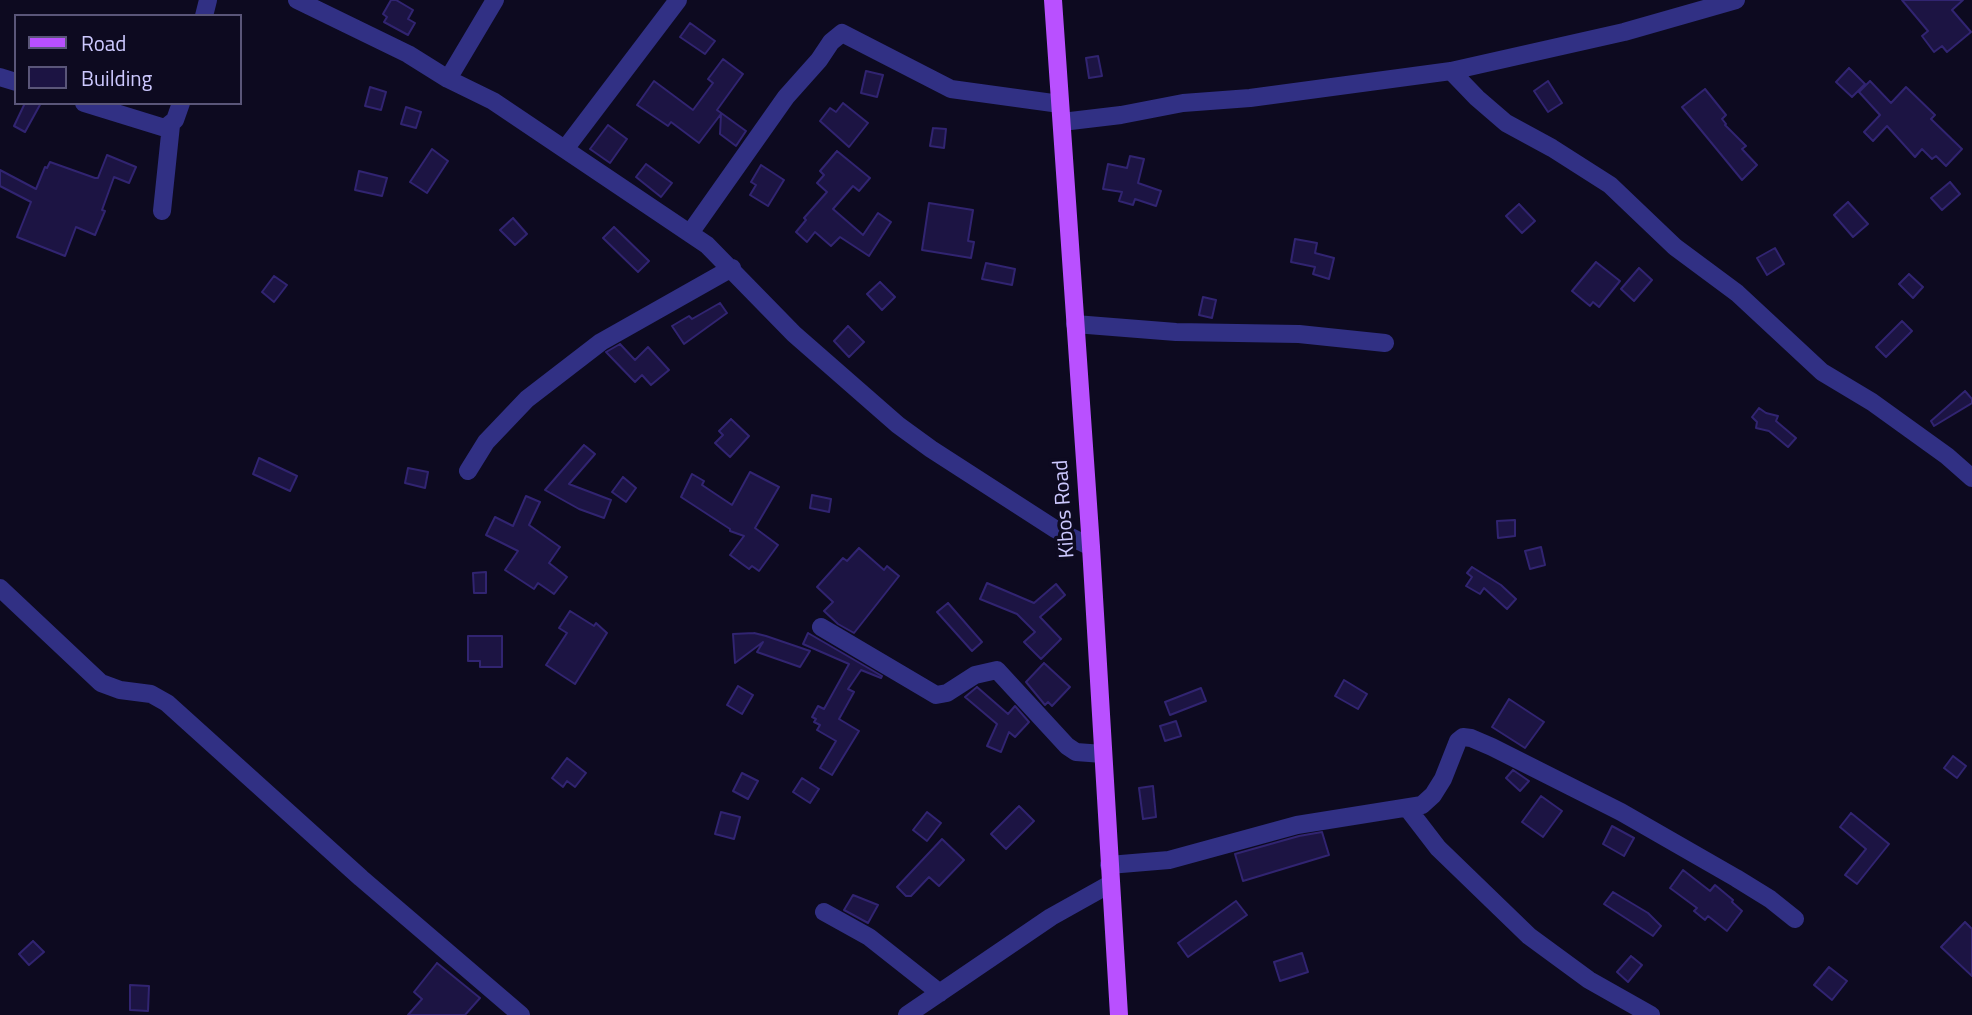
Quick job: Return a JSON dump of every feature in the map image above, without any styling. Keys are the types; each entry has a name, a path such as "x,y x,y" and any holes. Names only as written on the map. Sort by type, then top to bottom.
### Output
{"main road":[{"name":"Kibos Road","path":"1053,0 1091,547 1119,1015"}],"street":[{"path":"297,0 408,54 448,79 494,102 690,233 732,268 794,334 898,425 1055,528 1091,547"},
{"path":"448,79 495,0"},
{"path":"565,149 678,0"},
{"path":"1062,122 1121,115 1183,103 1251,97 1451,71 1624,32 1736,0"},
{"path":"690,233 786,97 819,60 831,42 842,33 951,89 1060,104"},
{"path":"1451,71 1506,123 1610,184 1675,247 1737,293 1822,372 1872,402 1947,456 1972,478"},
{"path":"90,105 159,128 171,125"},
{"path":"162,211 171,125 180,105"},
{"path":"468,471 486,442 527,400 601,342 732,268"},
{"path":"1075,324 1176,332 1299,334 1385,343"},
{"path":"0,588 101,683 120,690 151,694 167,703 361,878 521,1015"},
{"path":"821,627 936,695 947,693 975,675 997,670 1067,746 1076,752 1102,754"},
{"path":"1109,865 1169,860 1297,825 1422,805 1433,795 1443,779 1458,741 1463,737 1471,738 1621,812 1736,878 1770,899 1795,919"},
{"path":"1408,809 1438,848 1529,936 1589,980 1651,1015"},
{"path":"908,1015 1051,917 1110,884"},
{"path":"824,912 869,937 940,993"}],"building":[{"path":"391,0 413,10 408,19 415,23 408,35 384,22 387,17 383,14"},
{"path":"1902,0 1963,0 1952,10 1971,32 1947,52 1942,46 1934,52 1922,36 1928,31"},
{"path":"690,23 715,41 705,54 680,37"},
{"path":"1098,56 1102,76 1089,78 1086,58"},
{"path":"723,59 743,74 717,110 746,131 736,146 720,134 721,114 699,143 671,122 668,126 637,105 654,81 693,110 713,83 708,79"},
{"path":"1849,68 1865,84 1852,97 1836,82"},
{"path":"866,71 883,75 877,97 861,93"},
{"path":"1548,81 1562,103 1548,112 1534,91"},
{"path":"1870,81 1891,103 1906,87 1935,115 1931,119 1962,149 1946,166 1936,156 1932,159 1922,149 1915,157 1887,126 1873,141 1864,132 1880,115 1859,92"},
{"path":"370,87 386,92 381,110 365,106"},
{"path":"1705,89 1726,115 1722,119 1725,125 1746,146 1742,149 1757,165 1742,180 1682,107"},
{"path":"843,103 868,123 849,147 820,121 830,108 836,112"},
{"path":"24,105 40,105 25,132 14,126"},
{"path":"406,107 421,112 416,128 401,124"},
{"path":"608,125 627,139 610,163 590,149"},
{"path":"933,128 946,129 944,148 930,146"},
{"path":"432,149 448,161 427,193 410,182"},
{"path":"837,151 870,178 859,191 853,186 833,209 863,235 878,213 891,222 869,256 840,237 831,246 815,232 807,242 796,232 806,220 804,218 827,192 817,183 824,175 820,171"},
{"path":"107,155 136,167 129,183 114,177 95,235 76,227 65,256 17,237 31,202 0,186 0,170 36,189 45,167 47,168 50,162 98,178"},
{"path":"1130,156 1144,159 1138,183 1161,191 1156,206 1135,199 1133,205 1119,201 1122,192 1103,189 1108,164 1127,168"},
{"path":"646,164 672,183 661,197 636,177"},
{"path":"761,165 784,180 768,206 750,195 756,185 751,182"},
{"path":"359,171 387,178 382,196 355,190"},
{"path":"1950,182 1960,194 1942,210 1931,198"},
{"path":"1848,202 1868,224 1853,237 1834,215"},
{"path":"929,203 973,210 968,241 974,242 971,258 922,250"},
{"path":"1519,204 1535,221 1522,233 1506,216"},
{"path":"513,218 527,234 515,245 500,230"},
{"path":"614,227 649,261 638,272 603,238"},
{"path":"1295,239 1317,243 1315,253 1334,258 1329,279 1313,274 1315,267 1291,262"},
{"path":"1775,248 1784,264 1767,275 1757,258"},
{"path":"1596,262 1620,281 1599,307 1593,302 1590,306 1572,291"},
{"path":"986,263 1015,269 1012,285 982,279"},
{"path":"1639,268 1652,280 1634,301 1621,289"},
{"path":"1909,274 1923,287 1913,298 1899,284"},
{"path":"274,276 287,285 274,302 262,292"},
{"path":"880,282 895,297 882,310 867,294"},
{"path":"1203,297 1216,300 1212,318 1199,315"},
{"path":"720,303 727,313 684,344 672,326 689,316 692,319"},
{"path":"1902,321 1912,331 1886,357 1876,347"},
{"path":"848,326 864,342 849,357 834,341"},
{"path":"620,344 635,360 648,347 669,370 651,385 642,375 635,382 606,352"},
{"path":"1965,391 1972,403 1934,426 1931,421"},
{"path":"1759,408 1778,416 1776,421 1796,438 1788,447 1769,431 1756,428 1757,422 1752,417"},
{"path":"731,419 749,436 730,457 715,443 723,435 719,431"},
{"path":"584,445 595,454 569,484 611,500 604,518 579,509 545,490"},
{"path":"259,458 297,476 290,491 253,474"},
{"path":"408,468 428,472 425,488 405,483"},
{"path":"750,472 779,487 755,528 778,545 759,571 752,566 749,569 730,555 744,536 730,531 681,497 692,474 704,481 702,485 732,505"},
{"path":"623,477 636,488 626,502 612,492"},
{"path":"812,495 831,499 829,512 810,508"},
{"path":"526,496 540,502 529,525 560,547 549,563 567,577 554,594 538,583 534,589 505,570 518,551 486,535 495,517 513,526"},
{"path":"1515,520 1515,536 1498,538 1497,521"},
{"path":"1541,547 1545,565 1530,569 1525,551"},
{"path":"859,548 884,570 887,566 899,576 854,633 838,624 824,611 833,602 817,587 843,558 847,561"},
{"path":"1472,567 1501,585 1516,599 1507,609 1484,588 1480,594 1466,586 1472,577 1467,573"},
{"path":"486,572 486,593 474,593 473,573"},
{"path":"987,583 1034,603 1056,584 1065,595 1040,617 1061,639 1041,659 1024,642 1035,632 1017,614 980,599"},
{"path":"948,603 982,642 972,651 937,612"},
{"path":"570,611 594,626 596,623 607,633 575,684 546,665 567,633 559,628"},
{"path":"754,633 810,651 800,667 757,652 763,642 735,663 733,634"},
{"path":"808,633 882,676 881,678 861,670 848,689 854,692 839,719 859,731 832,775 820,768 836,741 817,730 820,725 814,722 816,719 812,717 818,706 824,709 849,664 803,644"},
{"path":"468,636 502,636 502,667 480,667 480,661 468,661"},
{"path":"1044,663 1070,687 1052,706 1048,702 1045,705 1026,682"},
{"path":"1344,680 1367,694 1358,709 1335,696"},
{"path":"738,686 753,695 742,714 727,705"},
{"path":"977,687 1008,714 1015,706 1029,722 1015,737 1009,732 1001,752 987,746 997,724 965,697"},
{"path":"1201,688 1206,701 1170,715 1165,702"},
{"path":"1509,699 1544,722 1525,748 1492,727"},
{"path":"1176,721 1181,736 1165,741 1160,726"},
{"path":"1953,756 1966,766 1957,778 1944,768"},
{"path":"567,758 586,773 575,787 567,781 563,787 552,778"},
{"path":"1513,770 1529,781 1520,791 1506,778"},
{"path":"742,773 758,781 748,799 733,791"},
{"path":"802,778 819,789 810,803 793,792"},
{"path":"1153,786 1156,817 1143,819 1139,788"},
{"path":"1541,796 1562,811 1543,837 1522,822"},
{"path":"1019,806 1034,821 1006,849 991,834"},
{"path":"721,812 740,817 734,839 715,834"},
{"path":"927,812 941,823 927,841 913,830"},
{"path":"1851,813 1889,844 1857,884 1845,875 1866,849 1840,827"},
{"path":"1612,826 1634,838 1624,856 1603,844"},
{"path":"1322,832 1329,855 1243,881 1235,854"},
{"path":"942,839 964,860 939,886 929,877 911,896 906,896 897,887"},
{"path":"1683,870 1710,891 1715,885 1742,911 1727,931 1708,916 1705,920 1694,911 1697,908 1670,888"},
{"path":"1613,892 1648,913 1661,926 1653,936 1604,904"},
{"path":"853,895 878,905 868,923 844,910"},
{"path":"1236,901 1247,915 1188,957 1178,943"},
{"path":"1965,922 1972,929 1972,976 1941,947"},
{"path":"33,941 44,952 29,965 19,954"},
{"path":"1302,953 1308,972 1280,981 1274,962"},
{"path":"1631,956 1642,965 1628,982 1617,972"},
{"path":"437,963 480,998 465,1015 408,1015 422,999 414,992"},
{"path":"1829,967 1847,981 1832,1000 1814,985"},
{"path":"130,985 149,986 148,1011 130,1010"}]}
